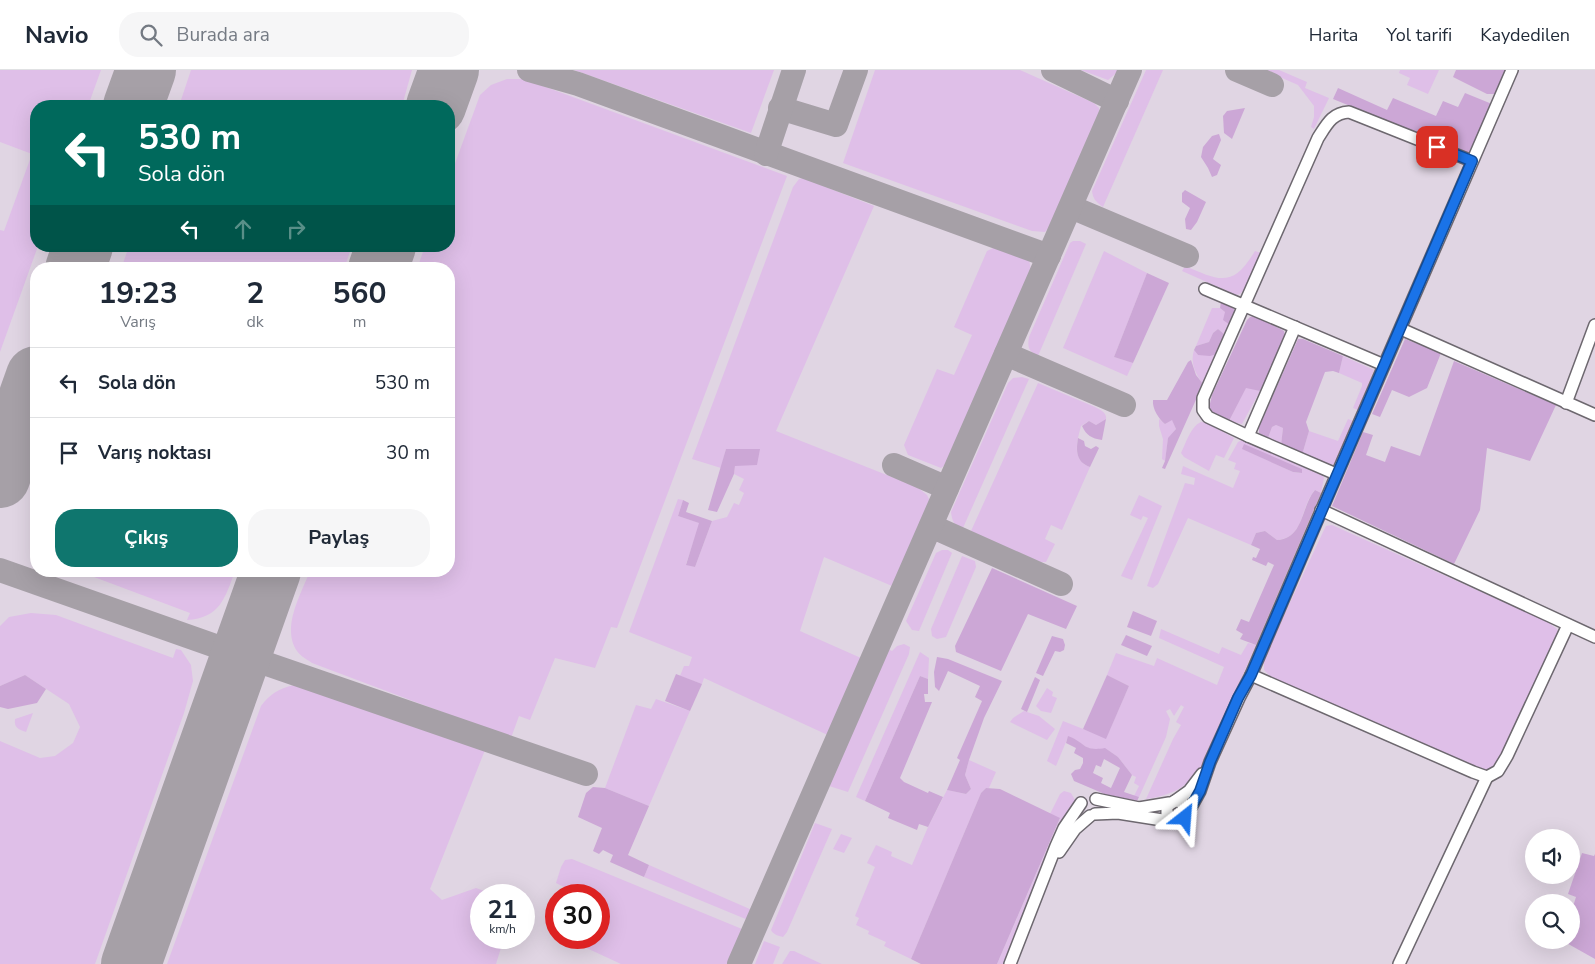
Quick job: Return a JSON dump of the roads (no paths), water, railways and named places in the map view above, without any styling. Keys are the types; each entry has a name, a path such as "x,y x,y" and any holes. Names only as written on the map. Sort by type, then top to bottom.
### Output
{"street":[{"path":"1080,803 1082,812 1093,815 1118,813 1179,822 1185,818 1200,791 1210,762 1238,698 1251,675 1336,474 1401,329 1512,70"},
{"path":"1336,474 1208,417 1204,410 1203,398 1318,138 1328,122 1339,113 1350,112 1472,161"},
{"path":"1206,289 1384,365"},
{"path":"1566,403 1595,325"},
{"path":"1248,436 1295,328"},
{"path":"1401,329 1595,415"},
{"path":"1321,510 1595,637"},
{"path":"1399,964 1488,777 1498,771 1507,756 1568,625"},
{"path":"1251,675 1488,777"},
{"path":"1172,821 1166,813 1172,802 1189,791 1210,762"},
{"path":"1010,964 1064,828 1080,803 1087,797 1139,808 1172,802 1185,804 1187,811 1185,818"},
{"path":"1048,867 1075,829 1099,808 1096,799"}]}
